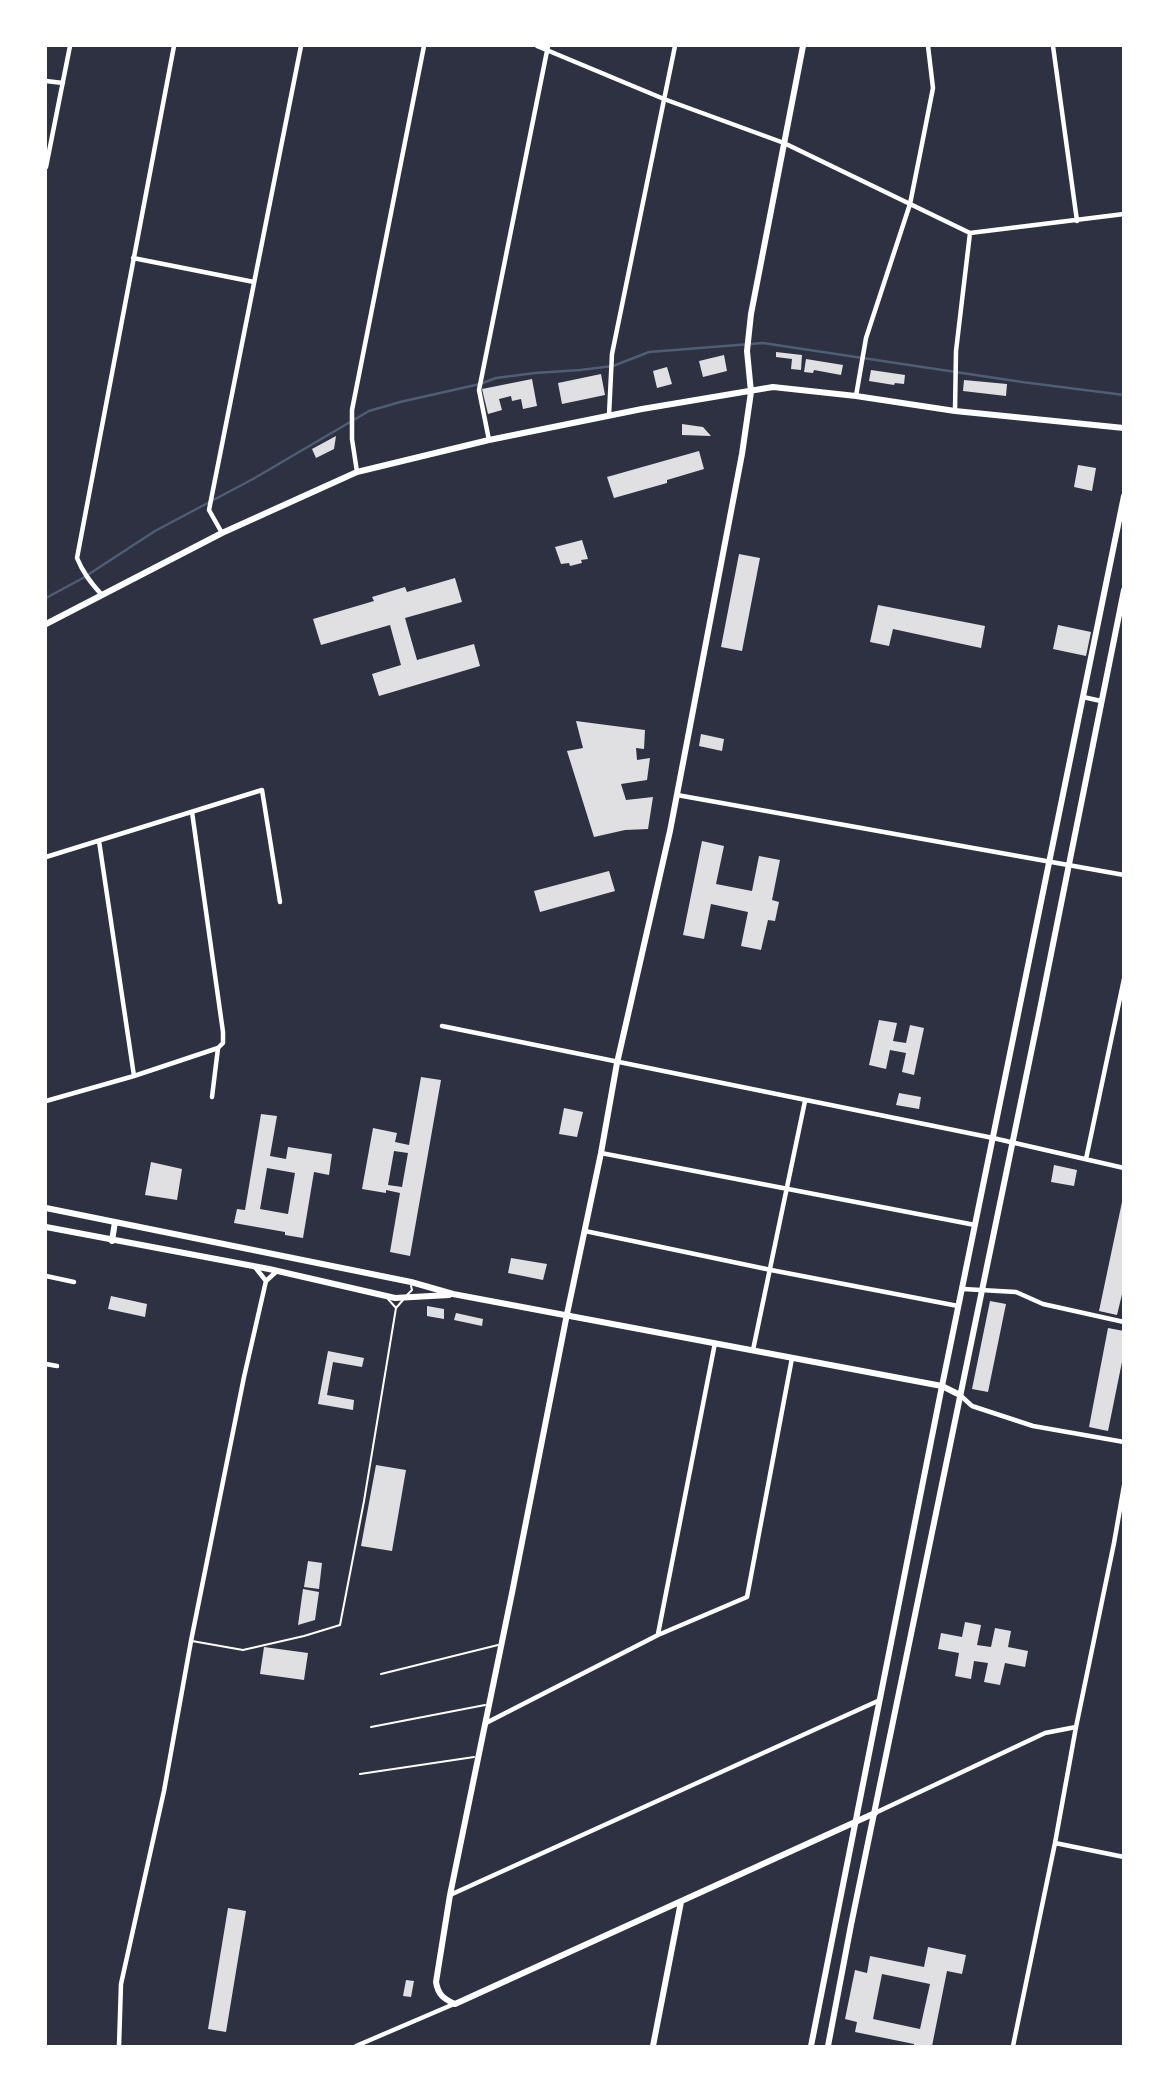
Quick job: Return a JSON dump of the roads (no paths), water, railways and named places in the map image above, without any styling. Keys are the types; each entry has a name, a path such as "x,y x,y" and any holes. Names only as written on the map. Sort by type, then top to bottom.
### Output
{"main road":[{"path":"803,46 751,314 747,351 751,392 747,426 677,795 617,1063 450,1895 436,1982 438,1991 444,1999 455,2004 875,1813"},
{"path":"46,624 222,533 357,472 609,415 773,387 956,411 1124,428"},
{"path":"811,2046 942,1386 1124,496"},
{"path":"828,2046 1124,590"},
{"path":"46,1208 411,1282 453,1294 942,1386 960,1395"},
{"path":"112,1241 115,1222"},
{"path":"46,1227 254,1266 385,1296 405,1298 453,1294"},
{"path":"911,1547 928,1550"},
{"path":"886,1671 903,1674"},
{"path":"653,2046 681,1902"},
{"path":"836,1921 851,1925"},
{"path":"823,1987 839,1990"}],"street":[{"path":"46,167 70,46"},
{"path":"102,595 88,580 77,558 174,46"},
{"path":"222,533 209,510 301,46"},
{"path":"357,472 352,439 352,410 424,46"},
{"path":"537,46 548,48 664,99 784,143 970,233 1124,214"},
{"path":"609,415 612,354 675,46"},
{"path":"856,396 866,338 910,204 933,88 928,46"},
{"path":"1053,46 1077,221"},
{"path":"489,440 480,390 483,370 548,48"},
{"path":"46,81 63,83"},
{"path":"956,411 956,351 970,233"},
{"path":"133,258 254,282"},
{"path":"1083,697 1101,701"},
{"path":"46,857 262,790 280,902"},
{"path":"677,795 1124,875"},
{"path":"46,1100 134,1076 218,1048 223,1043 192,812"},
{"path":"99,841 134,1076"},
{"path":"1086,1159 1124,979"},
{"path":"442,1026 993,1138 1124,1168"},
{"path":"212,1097 218,1048"},
{"path":"753,1350 805,1100"},
{"path":"601,1153 976,1226"},
{"path":"585,1231 959,1306"},
{"path":"254,1266 265,1282"},
{"path":"119,2046 121,1984 164,1791 244,1377 265,1282 277,1271"},
{"path":"46,1276 74,1282"},
{"path":"963,1289 1016,1292 1043,1304 1124,1322"},
{"path":"658,1635 715,1343"},
{"path":"486,1723 658,1635 747,1597 792,1358"},
{"path":"46,1364 57,1366"},
{"path":"960,1395 972,1406 1033,1426 1124,1442"},
{"path":"1013,2046 1124,1486"},
{"path":"1114,1543 1124,1545"},
{"path":"450,1895 880,1699"},
{"path":"875,1813 1045,1733 1076,1727"},
{"path":"1055,1843 1124,1857"},
{"path":"356,2046 455,2004"}],"lane":[{"path":"191,1641 243,1650 340,1626 396,1308 412,1290 411,1282"},
{"path":"385,1296 396,1308"},
{"path":"381,1674 502,1644"},
{"path":"371,1727 490,1705"},
{"path":"360,1774 479,1756"}],"waterway":[{"path":"46,598 83,578 155,531 253,479 369,411 496,378 613,366 649,352 763,343 1124,395"}]}
